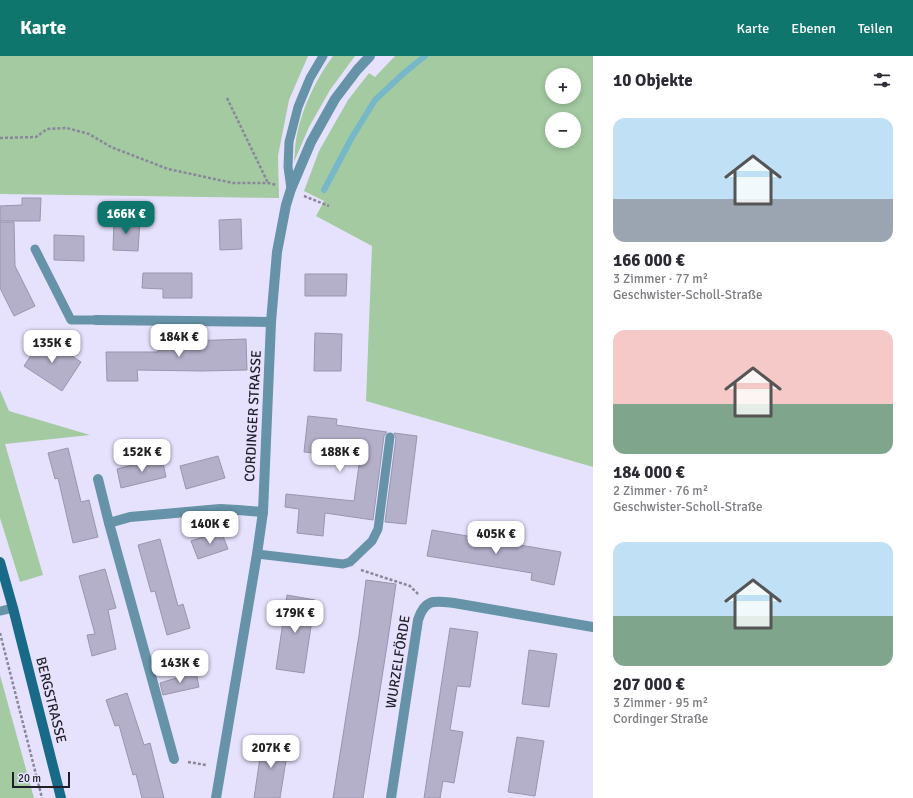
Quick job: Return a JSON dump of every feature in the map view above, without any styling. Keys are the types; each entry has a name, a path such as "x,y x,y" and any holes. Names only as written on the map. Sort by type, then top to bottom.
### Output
{"main road":[{"name":"BERGSTRASSE","path":"0,562 61,798"}],"street":[{"name":"CORDINGER STRASSE","path":"216,798 263,512 271,322 276,252 286,205 311,142 335,99 357,70 370,56"},
{"path":"96,320 271,322"},
{"path":"98,479 174,759"},
{"path":"109,524 130,517 220,509 263,512"},
{"name":"WURZELFÖRDE","path":"391,798 418,620 421,611 428,604 437,601 454,603 593,627"}],"lane":[{"path":"291,190 288,167 289,142 298,106 310,78 323,56"},
{"path":"35,249 71,320 96,320"},
{"path":"257,554 343,564 350,562 372,541 378,529 390,437"},
{"path":"0,611 13,608"}],"path":[{"path":"227,98 268,183"},
{"path":"0,138 36,137 47,129 67,128 89,134 111,146 168,169 233,183 268,183 291,190 329,206"},
{"path":"343,564 410,586 428,604"},
{"path":"0,633 42,798"},
{"path":"174,759 221,768"}],"green space":[{"path":"0,56 308,56 289,100 278,156 279,198 0,194"},
{"path":"333,56 355,56 330,90 309,127 294,162 296,137 303,113 316,83"},
{"path":"395,56 593,56 593,467 366,401 372,246 316,216 324,201 304,191 319,151 348,100 369,73 375,77"},
{"path":"0,390 9,411 90,435 5,444 43,575 20,582 0,518"},
{"path":"0,675 34,798 0,798"}],"building":[{"path":"22,198 41,198 40,221 0,221 0,206 22,205"},
{"path":"114,219 140,220 138,251 113,250"},
{"path":"241,219 242,249 220,250 219,220"},
{"path":"0,222 14,222 15,266 35,306 14,316 0,288"},
{"path":"54,235 84,236 84,261 54,260"},
{"path":"143,273 192,273 192,298 163,298 163,289 142,288"},
{"path":"305,274 347,274 346,296 305,296"},
{"path":"315,333 342,334 341,371 314,371"},
{"path":"158,335 188,335 188,341 246,339 247,370 137,370 138,381 107,381 106,352 158,352"},
{"path":"43,337 81,362 62,391 24,366"},
{"path":"308,416 337,419 336,425 387,432 384,436 373,520 325,513 323,536 297,533 299,509 285,507 286,494 354,501 360,458 304,452"},
{"path":"394,433 417,436 406,524 385,522 396,438"},
{"path":"68,448 81,502 89,500 98,537 73,543 58,478 55,479 48,453"},
{"path":"218,456 225,478 186,489 180,466"},
{"path":"162,458 166,477 121,488 117,469"},
{"path":"432,530 561,552 554,585 531,580 532,573 427,556"},
{"path":"221,531 228,549 198,559 191,541"},
{"path":"160,539 178,606 183,604 190,628 167,635 155,591 151,592 138,545"},
{"path":"105,569 116,608 108,610 116,649 92,656 87,635 95,634 79,576"},
{"path":"366,580 396,584 388,639 363,798 333,798 359,635"},
{"path":"287,595 315,600 304,673 276,669"},
{"path":"450,628 478,632 470,687 457,686 450,730 463,732 454,783 443,781 440,798 424,798"},
{"path":"529,650 557,654 549,707 522,704"},
{"path":"196,672 199,687 163,695 160,683"},
{"path":"127,693 144,745 150,743 164,798 142,798 136,774 133,775 119,725 115,726 106,700"},
{"path":"517,737 544,741 535,796 508,792"},
{"path":"263,738 289,742 280,798 254,798"}],"waterway":[{"path":"324,190 351,139 375,100 425,56"}]}
